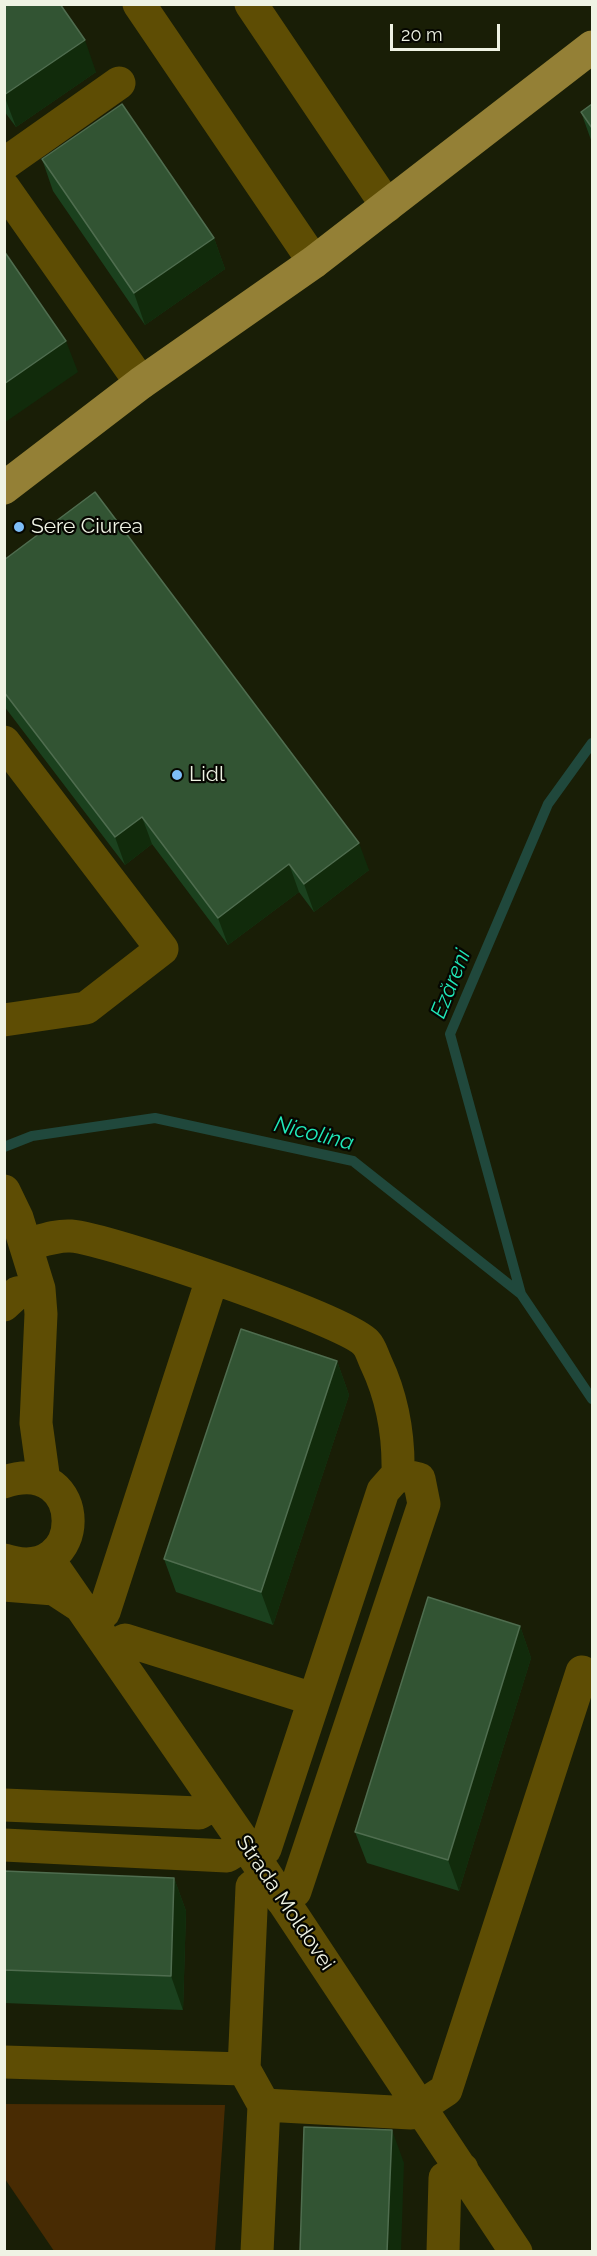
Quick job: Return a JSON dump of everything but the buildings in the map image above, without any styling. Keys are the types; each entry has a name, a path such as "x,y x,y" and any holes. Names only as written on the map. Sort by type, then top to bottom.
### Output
{"main road":[{"path":"4,488 141,383 314,262 592,47"}],"street":[{"path":"139,4 314,262"},
{"path":"251,4 387,206"},
{"path":"4,164 119,83"},
{"path":"4,188 141,383"},
{"path":"4,742 162,949 86,1008 4,1020"},
{"path":"16,1218 50,1238 71,1236 136,1253 212,1279 316,1316 366,1342 386,1384 399,1436 398,1474 383,1491 265,1849 262,1869 252,1887 244,2069 264,2105 257,2252"},
{"path":"16,1218 39,1289 36,1423 44,1481"},
{"path":"17,1569 54,1589 87,1614 104,1612 212,1279"},
{"path":"4,1305 17,1293 39,1289"},
{"path":"7,1481 36,1423"},
{"path":"4,1845 227,1856 262,1869 295,1891 424,1504 419,1479 398,1474"},
{"path":"7,1481 31,1477 44,1481 60,1494 69,1512 66,1539 17,1569"},
{"name":"Strada Moldovei","path":"17,1569 87,1614 262,1869 422,2107 516,2252"},
{"path":"111,1649 125,1640 314,1699"},
{"path":"264,2105 411,2113 446,2090 582,1672"},
{"path":"4,1805 199,1813 216,1803"},
{"path":"4,2062 244,2069"},
{"path":"443,2252 445,2178 462,2169"}],"shaded area":[{"path":"4,2104 225,2105 215,2251 54,2251 5,2179"}],"waterway":[{"name":"Ezăreni","path":"521,1294 450,1034 548,804 592,743"},
{"name":"Nicolina","path":"4,1147 32,1136 155,1118 353,1161 521,1294 592,1399"}],"place":[{"name":"Sere Ciurea","path":"19,527"},
{"name":"Lidl","path":"177,775"}]}
